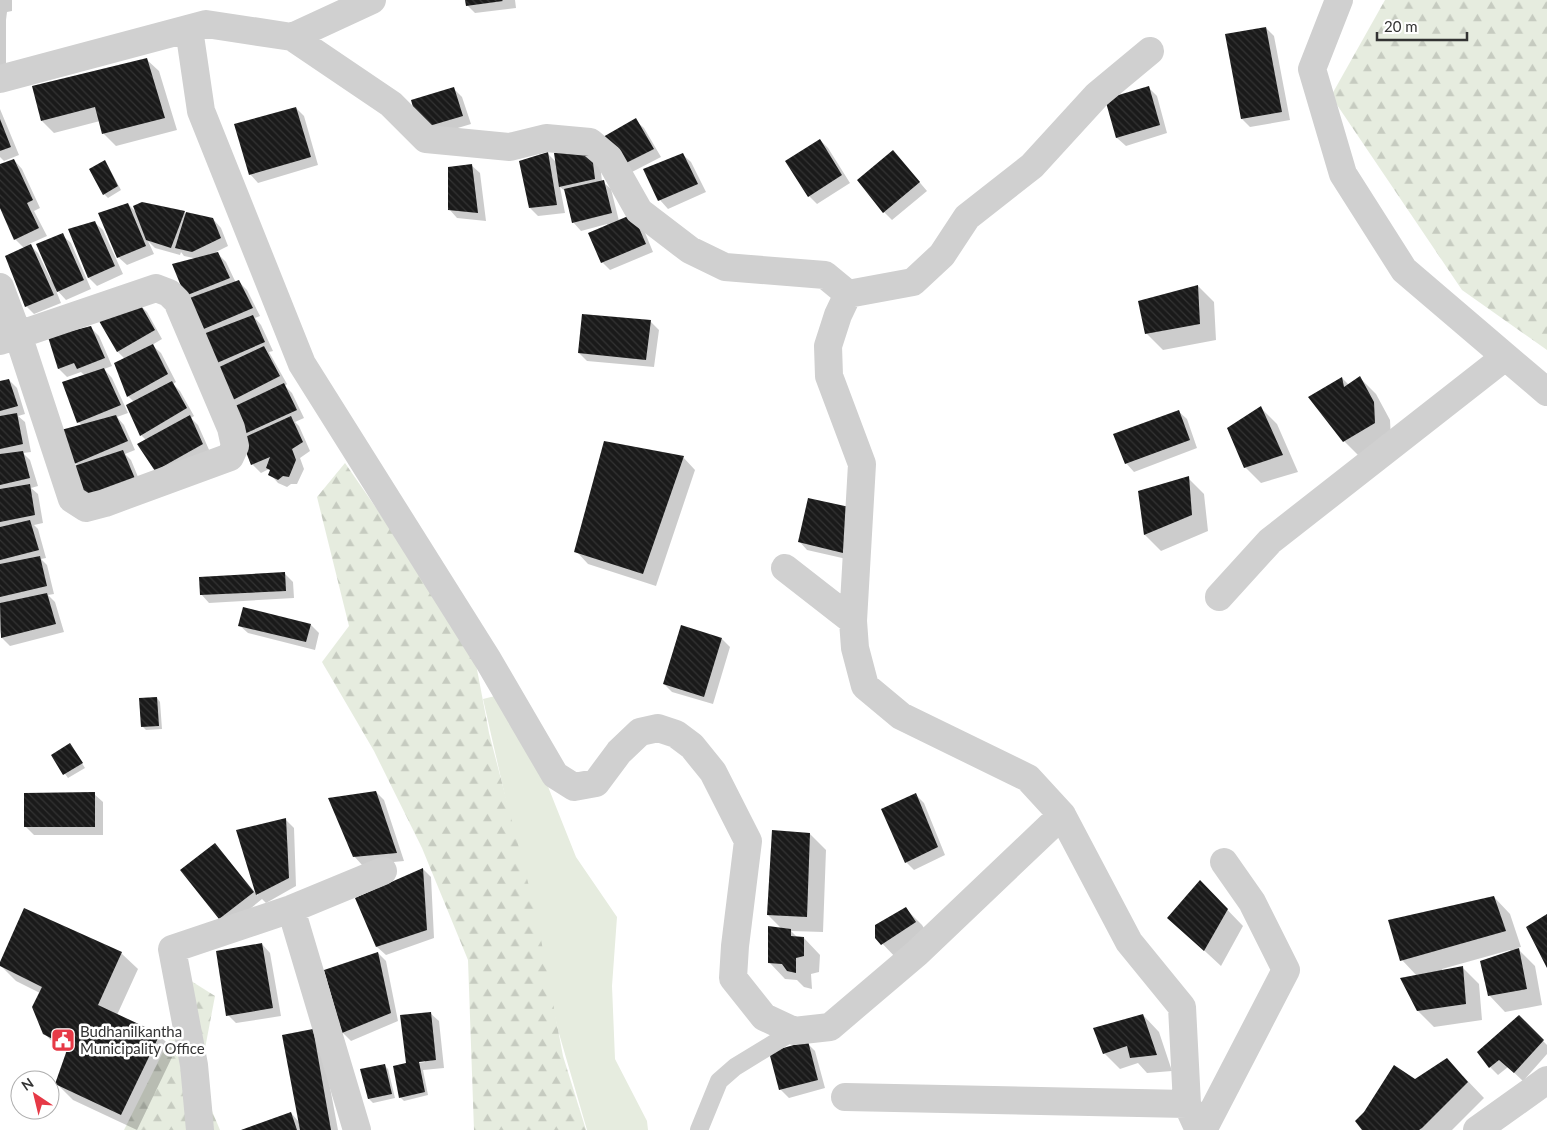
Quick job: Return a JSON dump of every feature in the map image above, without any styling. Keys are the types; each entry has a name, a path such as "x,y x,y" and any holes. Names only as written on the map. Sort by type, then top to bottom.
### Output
{"street":[{"path":"292,36 372,0"},
{"path":"1338,0 1312,69 1343,174 1404,270 1547,392"},
{"path":"0,79 206,24 292,36 391,104 426,139 510,147 546,138 590,142 609,158 639,211 690,250 725,267 825,275 848,294"},
{"path":"189,29 201,111 302,364 488,660 555,775 574,787 596,783 619,752 640,732 658,728 676,734 692,746 713,772 748,840 733,978 764,1017 794,1031 830,1026 917,953 1062,815"},
{"path":"848,294 913,282 942,255 966,216 1032,166 1097,95 1150,51"},
{"path":"0,287 9,338 72,499 86,508 105,504 230,457 235,446 231,428 177,301 169,293 156,288 9,338"},
{"path":"848,294 838,315 828,346 829,376 862,464 853,621 855,648 865,686 901,716 1028,778 1062,815 1129,942 1182,1008 1187,1104 1199,1130"},
{"path":"1219,597 1270,542 1506,356"},
{"path":"785,568 853,621"},
{"path":"1203,1130 1286,970 1252,902 1224,862"},
{"path":"200,1130 194,1065 172,949 291,909 383,871"},
{"path":"291,909 357,1130"},
{"path":"1477,1130 1547,1080"},
{"path":"846,1097 1187,1104"}],"lane":[{"path":"699,1130 719,1081 734,1067 794,1031"}],"green space":[{"path":"1385,0 1547,0 1547,350 1462,290 1331,96"},
{"path":"345,463 473,648 489,733 536,913 563,1056 586,1130 474,1130 468,960 422,848 374,751 322,662 349,626 317,497"},
{"path":"499,695 545,779 576,857 617,917 612,986 615,1059 647,1121 648,1130 587,1130 558,1030 483,699"},
{"path":"188,979 215,996 199,1080 220,1130 124,1130 186,1006"}],"building":[{"path":"465,0 502,0 503,1 466,6"},
{"path":"1266,27 1282,112 1241,119 1225,34"},
{"path":"147,58 165,118 102,134 95,107 41,121 32,86"},
{"path":"1149,86 1160,125 1116,138 1105,99"},
{"path":"454,87 463,116 419,129 411,100"},
{"path":"296,107 311,157 249,175 234,124"},
{"path":"636,118 654,149 620,166 603,137"},
{"path":"0,119 11,147 0,151"},
{"path":"820,139 842,175 808,197 785,161"},
{"path":"591,147 595,179 559,187 554,153"},
{"path":"893,150 920,182 883,213 857,180"},
{"path":"548,152 557,205 529,208 519,161"},
{"path":"683,153 698,184 658,201 643,169"},
{"path":"14,159 33,200 27,203 39,228 14,240 0,208 0,164"},
{"path":"105,160 118,186 103,195 89,169"},
{"path":"472,164 478,213 448,210 448,167"},
{"path":"604,180 612,213 572,223 564,189"},
{"path":"142,202 185,211 171,248 146,240 133,206"},
{"path":"128,203 146,246 117,258 98,213"},
{"path":"186,212 213,218 221,238 192,252 175,248"},
{"path":"633,214 646,244 601,263 588,233"},
{"path":"95,221 115,266 88,278 68,229"},
{"path":"63,233 84,280 57,292 36,244"},
{"path":"31,244 54,295 25,307 5,256"},
{"path":"218,252 230,278 185,296 172,264"},
{"path":"239,280 253,308 199,331 187,299"},
{"path":"1198,285 1200,324 1145,334 1138,301"},
{"path":"139,302 155,330 117,352 99,321"},
{"path":"582,314 651,320 646,360 578,353"},
{"path":"253,315 265,342 210,366 198,336"},
{"path":"91,326 105,358 77,369 74,363 58,369 48,337"},
{"path":"153,344 168,374 127,397 114,363"},
{"path":"264,346 280,376 227,403 213,370"},
{"path":"104,368 121,405 77,423 62,382"},
{"path":"1360,376 1374,402 1375,423 1343,442 1308,397 1342,377 1344,387"},
{"path":"9,379 18,406 0,411 0,381"},
{"path":"172,381 187,408 140,436 126,405"},
{"path":"284,383 297,410 242,435 231,408"},
{"path":"1261,406 1283,455 1244,468 1227,428"},
{"path":"1179,410 1190,440 1125,464 1113,434"},
{"path":"17,413 23,444 0,449 0,416"},
{"path":"116,415 128,441 74,464 61,430"},
{"path":"190,415 203,444 155,471 137,444"},
{"path":"291,416 303,442 292,449 296,460 289,477 283,476 278,480 268,475 270,470 266,468 270,457 251,465 241,439"},
{"path":"604,441 684,456 643,574 574,552"},
{"path":"123,450 136,481 82,500 68,468"},
{"path":"23,451 30,478 0,485 0,454"},
{"path":"1189,476 1192,515 1144,535 1138,491"},
{"path":"30,484 35,515 0,522 0,489"},
{"path":"808,498 854,508 843,553 798,542"},
{"path":"30,520 39,550 0,560 0,527"},
{"path":"40,556 47,586 0,597 0,564"},
{"path":"285,572 286,591 200,595 199,577"},
{"path":"47,593 56,624 1,638 0,603"},
{"path":"243,607 311,624 306,642 238,626"},
{"path":"681,625 722,638 704,697 663,684"},
{"path":"157,697 159,726 141,727 139,698"},
{"path":"70,743 83,763 63,775 51,755"},
{"path":"376,791 397,853 353,857 328,798"},
{"path":"95,792 95,827 24,827 24,793"},
{"path":"916,793 938,847 905,863 881,809"},
{"path":"286,818 289,878 256,895 236,830"},
{"path":"772,830 810,833 807,917 767,915"},
{"path":"215,843 254,892 219,919 180,870"},
{"path":"423,868 427,930 376,947 355,898"},
{"path":"1200,880 1228,909 1204,951 1167,918"},
{"path":"1494,896 1506,931 1400,961 1388,920"},
{"path":"906,907 916,922 881,945 875,938 875,925"},
{"path":"24,908 122,952 98,1005 160,1034 121,1115 60,1086 60,1070 68,1047 43,1034 32,1007 42,987 0,966 0,962"},
{"path":"1547,914 1547,968 1526,927"},
{"path":"768,926 791,929 791,936 804,937 804,956 796,958 796,973 787,971 782,964 768,963"},
{"path":"262,943 273,1008 226,1016 216,951"},
{"path":"1519,948 1527,989 1488,996 1480,961"},
{"path":"378,952 391,1013 342,1033 324,970"},
{"path":"1463,966 1466,1004 1417,1011 1400,978"},
{"path":"431,1012 436,1060 419,1062 425,1092 399,1098 393,1066 406,1063 400,1015"},
{"path":"1143,1014 1157,1055 1130,1058 1127,1046 1103,1054 1093,1028"},
{"path":"1519,1015 1544,1040 1514,1073 1499,1060 1489,1068 1477,1052"},
{"path":"313,1029 331,1130 300,1130 282,1035"},
{"path":"808,1041 818,1080 779,1090 769,1052"},
{"path":"1447,1058 1468,1082 1422,1128 1419,1130 1362,1130 1355,1121 1364,1112 1394,1065 1415,1079"},
{"path":"385,1064 392,1094 368,1099 360,1069"},
{"path":"291,1112 297,1130 241,1130"}],"place":[{"name":"Budhanilkantha Municipality Office","path":"63,1040"}]}
